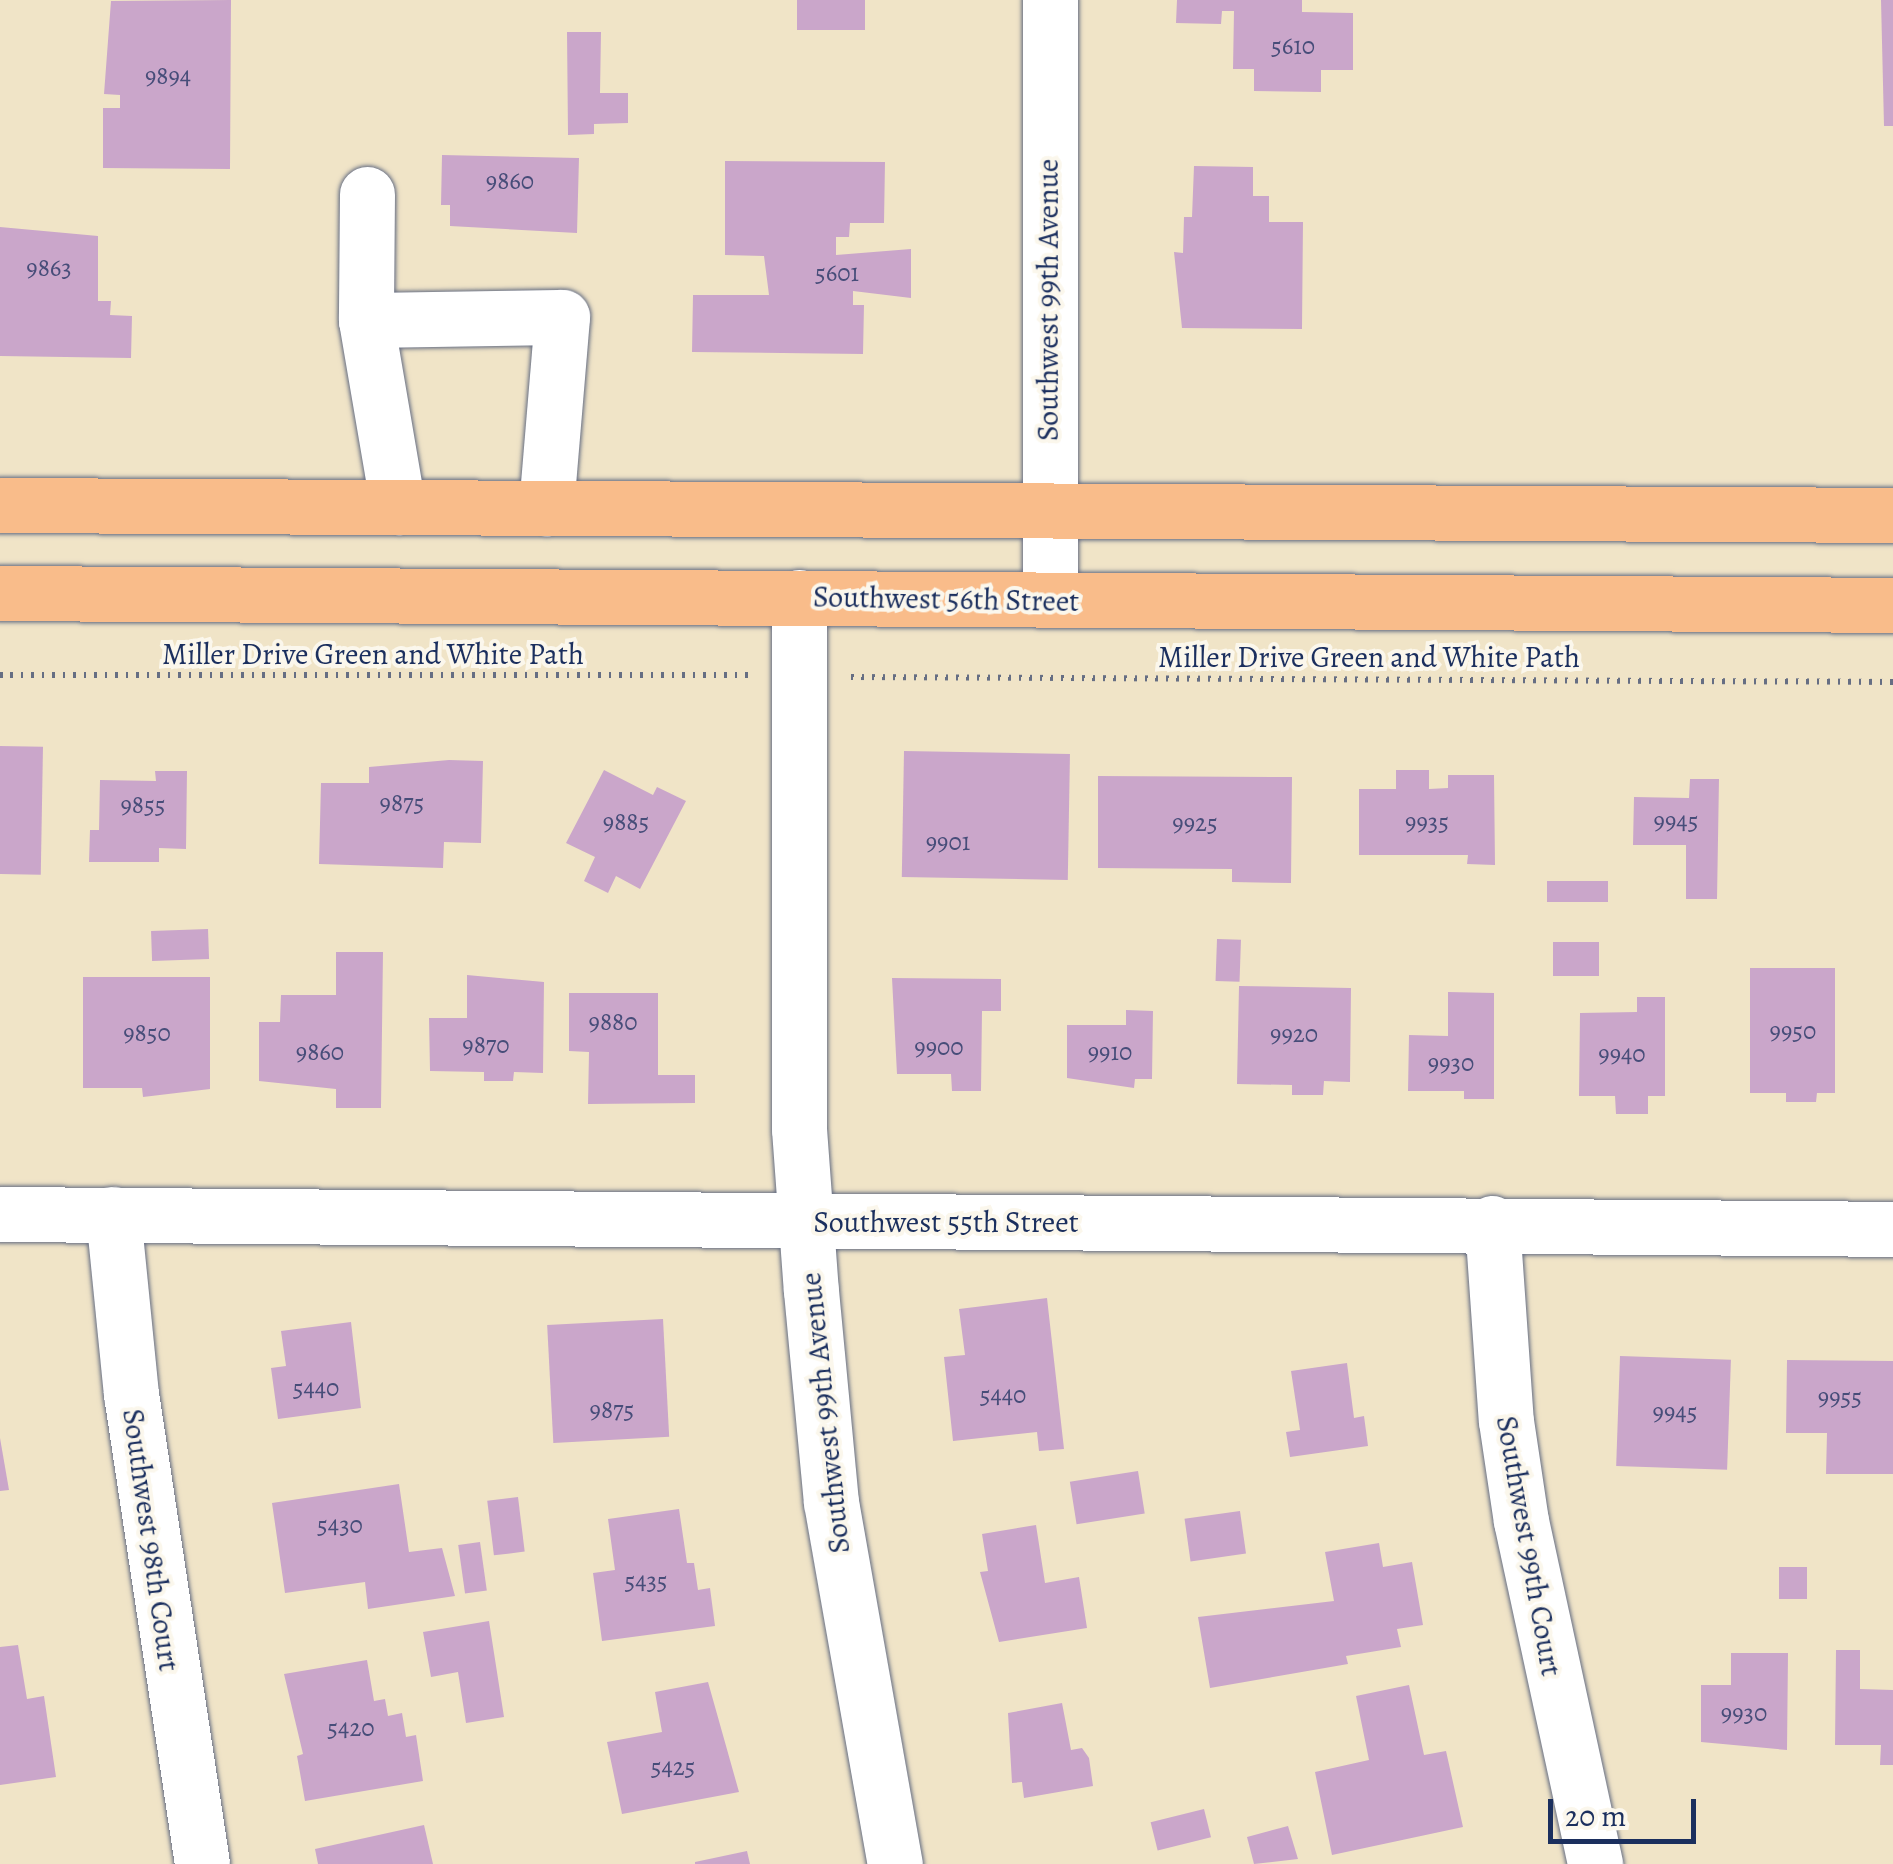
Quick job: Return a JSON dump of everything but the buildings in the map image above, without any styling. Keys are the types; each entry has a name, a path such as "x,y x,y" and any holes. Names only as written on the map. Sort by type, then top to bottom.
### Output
{"main road":[{"path":"0,504 1893,515"},
{"name":"Southwest 56th Street","path":"0,593 1893,605"}],"street":[{"name":"Southwest 99th Avenue","path":"1050,0 1050,600"},
{"path":"367,194 366,320 398,507"},
{"path":"366,320 562,317 546,508"},
{"name":"Southwest 99th Avenue","path":"799,597 799,1110 806,1221 831,1502 895,1864"},
{"name":"Southwest 55th Street","path":"0,1214 1893,1229"},
{"name":"Southwest 98th Court","path":"113,1214 131,1394 202,1864"},
{"name":"Southwest 99th Court","path":"1492,1224 1506,1421 1521,1521 1595,1864"}],"path":[{"name":"Miller Drive Green and White Path","path":"0,675 746,676"},
{"name":"Miller Drive Green and White Path","path":"846,677 1893,682"}]}
